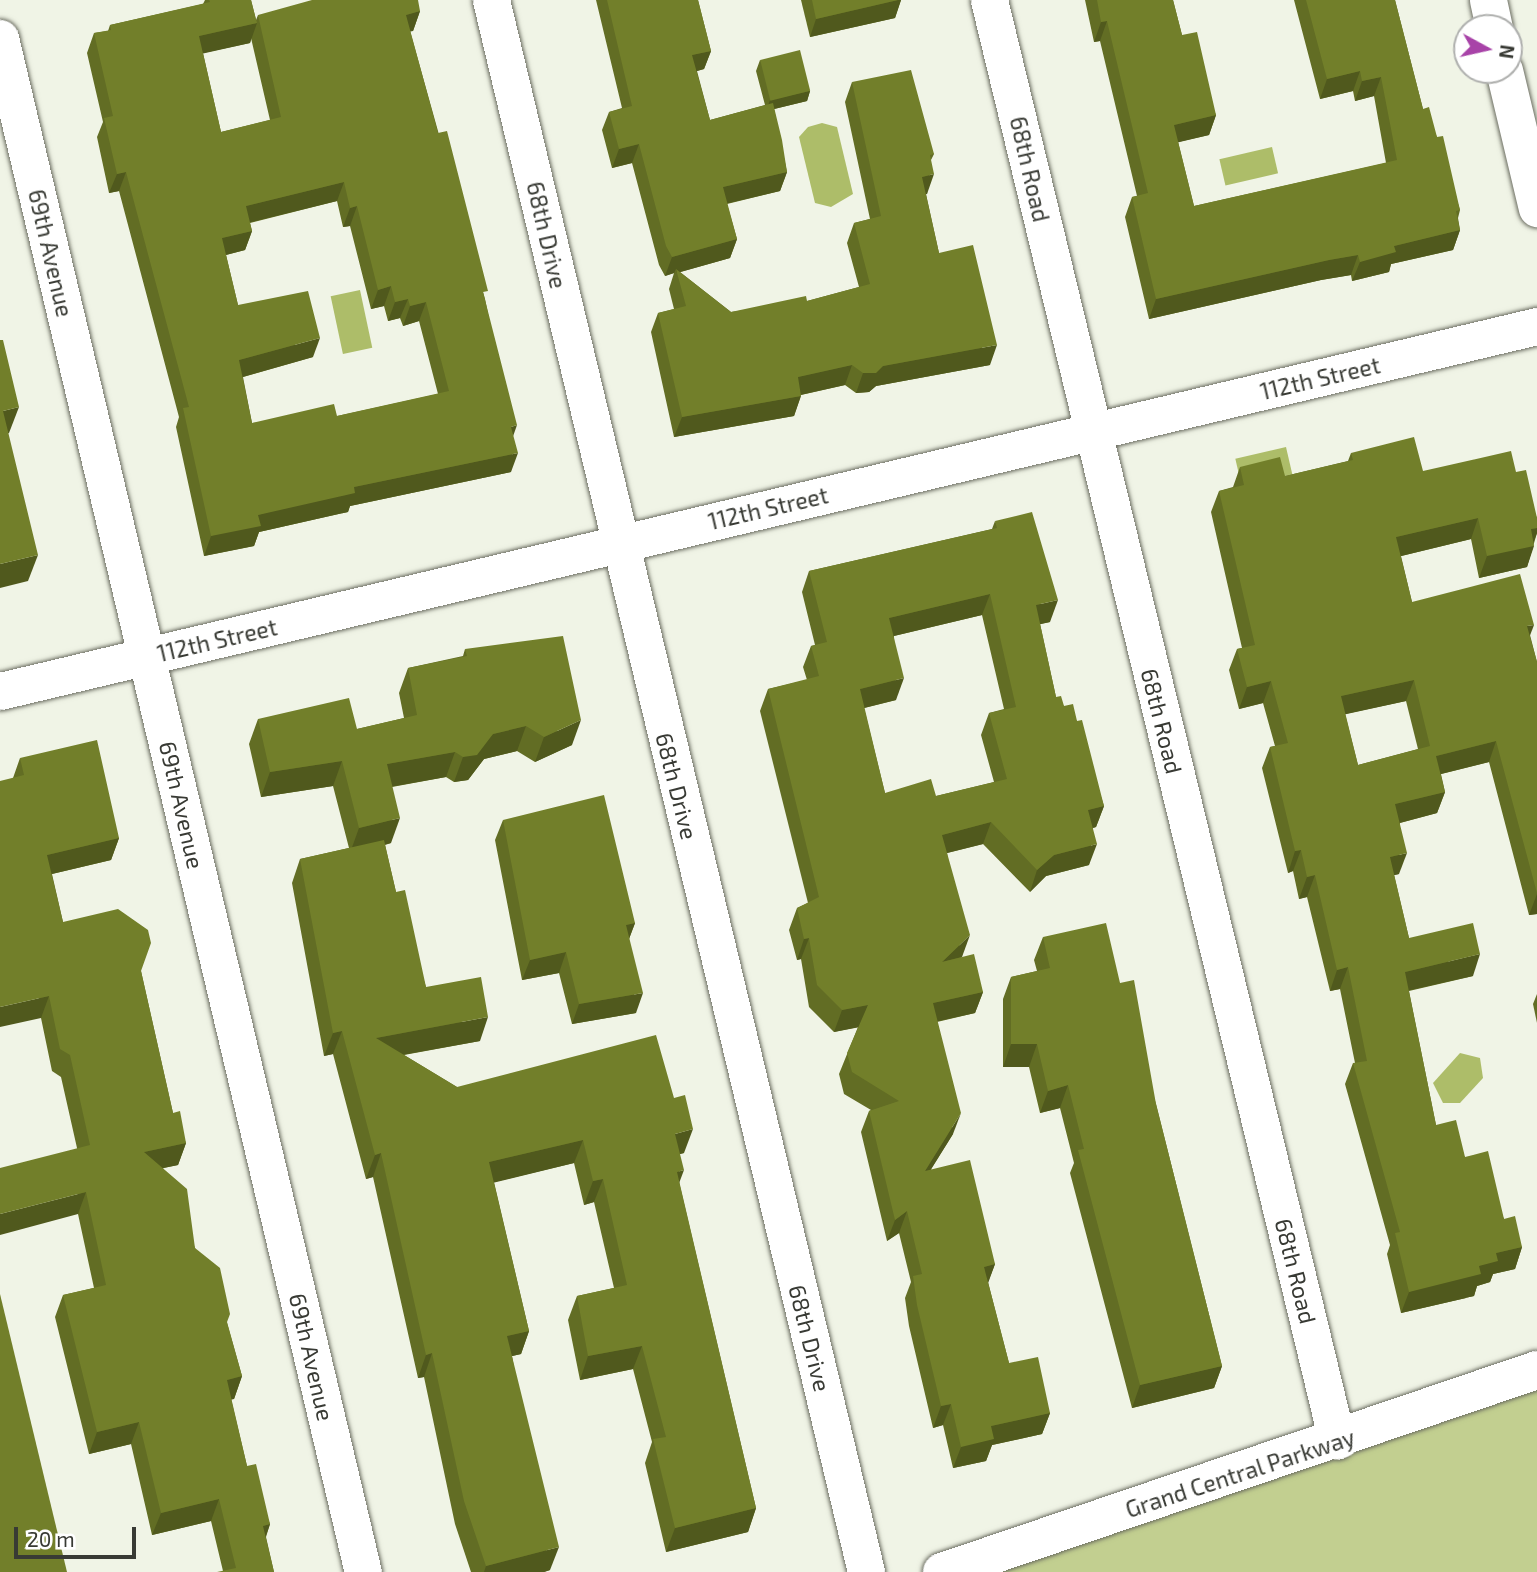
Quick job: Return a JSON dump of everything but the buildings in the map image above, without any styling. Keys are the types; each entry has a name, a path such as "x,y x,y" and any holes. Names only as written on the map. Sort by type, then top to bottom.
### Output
{"street":[{"name":"68th Drive","path":"491,0 866,1572"},
{"name":"68th Road","path":"989,0 1336,1441"},
{"name":"69th Avenue","path":"0,38 363,1572"},
{"path":"1507,84 1537,208"},
{"name":"112th Street","path":"0,691 1537,326"},
{"name":"Grand Central Parkway","path":"942,1572 1336,1441 1537,1370"}],"shaded area":[{"path":"822,123 837,127 853,194 831,207 815,203 799,137 808,127"},
{"path":"1272,147 1278,173 1225,185 1219,159"},
{"path":"360,290 372,348 343,354 331,296"},
{"path":"1286,447 1292,474 1242,486 1235,459"},
{"path":"1460,1053 1480,1058 1483,1078 1460,1103 1443,1103 1433,1083"},
{"path":"1537,1370 1537,1572 942,1572"}]}
